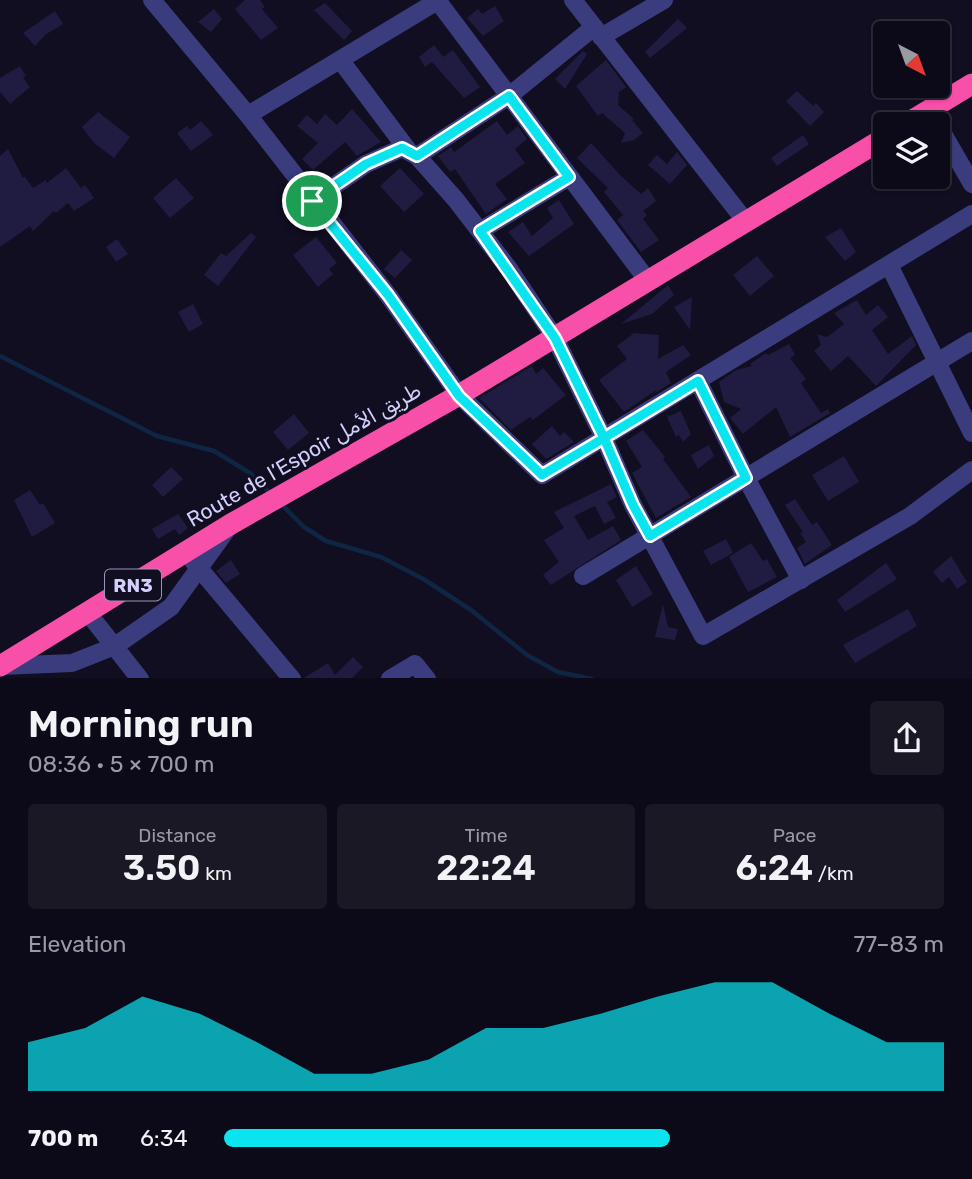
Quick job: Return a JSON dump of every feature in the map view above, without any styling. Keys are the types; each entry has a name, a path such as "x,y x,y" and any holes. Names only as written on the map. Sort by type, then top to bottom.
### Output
{"highway":[{"path":"943,112 972,84"},
{"name":"Route de l’Espoir طريق الأمل","path":"0,666 231,524 459,396 873,145"}],"street":[{"path":"152,0 248,115 312,201 388,295 459,396 542,475 972,214"},
{"path":"248,115 438,0 648,281"},
{"path":"573,0 746,222"},
{"path":"312,201 366,164 396,150 412,152 509,96 597,32 664,0"},
{"path":"341,61 412,152 480,231 555,338 633,505 703,636 909,516 972,470"},
{"path":"950,146 972,184"},
{"path":"480,231 569,177"},
{"path":"889,265 972,433"},
{"path":"583,576 972,341"},
{"path":"698,381 801,580"},
{"path":"0,666 72,663 115,646 172,607 231,524"},
{"path":"185,552 292,678"},
{"path":"88,613 140,678"},
{"path":"390,678 415,664 427,678"},
{"path":"0,666 10,678"}],"building":[{"path":"245,0 260,0 265,7 262,9 278,28 261,40 235,9"},
{"path":"325,3 352,31 344,40 314,10"},
{"path":"495,6 504,21 483,36 467,18 478,9 482,14"},
{"path":"214,9 222,19 211,32 198,22"},
{"path":"55,11 63,24 45,35 35,46 23,33"},
{"path":"678,19 687,28 650,58 645,52"},
{"path":"434,45 443,57 453,50 480,87 464,98 432,62 425,67 419,57"},
{"path":"583,51 587,54 565,89 555,79"},
{"path":"606,60 626,87 619,92 618,105 634,119 632,120 643,133 634,140 621,143 625,133 602,113 598,116 576,86"},
{"path":"20,66 26,76 23,78 30,87 10,104 0,92 0,78"},
{"path":"797,91 813,106 816,103 824,112 810,126 786,101"},
{"path":"352,109 381,142 357,156 345,142 313,170 302,159 318,143 297,126 307,115 317,124 325,114 337,125"},
{"path":"98,112 130,137 114,158 94,143 82,127"},
{"path":"201,121 213,135 191,151 177,133 187,126 190,130"},
{"path":"497,121 507,135 518,126 527,139 515,149 525,163 495,184 507,199 486,214 455,169 450,172 438,156 451,147 454,152"},
{"path":"803,135 809,144 777,166 771,158"},
{"path":"591,143 641,194 648,188 656,201 643,211 647,215 643,219 659,240 641,252 617,220 623,215 604,192 608,188 577,158"},
{"path":"8,149 23,178 25,177 33,188 46,180 47,183 66,168 81,188 85,185 94,198 74,211 68,203 56,213 54,211 33,231 30,226 0,247 0,156"},
{"path":"677,152 687,165 670,184 648,165 657,155 667,164"},
{"path":"400,168 424,194 404,212 380,186"},
{"path":"176,178 194,198 170,218 153,198"},
{"path":"559,200 574,224 529,256 508,232 523,222 532,236 553,218 547,208"},
{"path":"841,228 856,252 845,261 825,237"},
{"path":"251,233 256,237 218,286 204,275 221,253 226,256"},
{"path":"316,237 337,263 329,269 333,274 318,287 293,255"},
{"path":"117,239 128,254 116,262 106,247"},
{"path":"401,250 412,260 395,278 384,269"},
{"path":"757,256 774,276 750,296 733,275"},
{"path":"668,285 674,295 652,314 621,324"},
{"path":"692,297 690,330 674,307"},
{"path":"857,300 866,315 878,305 888,317 872,330 888,354 912,336 916,345 876,386 848,356 831,371 814,351 821,345 817,334 827,337 844,324 834,313"},
{"path":"193,304 203,324 189,332 178,312"},
{"path":"634,333 659,335 658,359 683,345 691,355 666,372 671,383 624,412 599,380 627,359 617,346"},
{"path":"789,344 795,355 790,358 806,379 801,383 821,413 828,409 830,413 790,437 776,407 743,434 730,418 741,409 724,402 719,382 736,370 752,366 750,364 766,353 768,355"},
{"path":"532,366 536,374 543,368 566,395 533,420 530,417 511,430 479,398"},
{"path":"681,411 691,434 683,442 679,435 676,437 667,417"},
{"path":"294,414 309,433 288,450 273,432"},
{"path":"552,426 560,436 564,432 574,442 546,459 532,444"},
{"path":"643,430 665,457 663,459 691,497 656,518 632,473 642,467 626,441"},
{"path":"709,445 714,456 698,469 691,455"},
{"path":"844,456 859,482 828,501 812,475"},
{"path":"171,467 183,479 163,497 152,485"},
{"path":"611,484 617,497 607,502 616,518 604,524 595,506 574,516 588,540 613,526 621,540 551,585 543,575 559,562 544,540 564,528 554,512"},
{"path":"30,490 40,505 43,503 55,523 32,537 14,500"},
{"path":"795,499 812,525 817,522 832,545 805,564 797,548 806,542 800,533 803,532 785,505"},
{"path":"178,514 188,528 179,535 175,529 158,539 152,529"},
{"path":"726,539 733,553 711,565 703,551"},
{"path":"751,543 763,561 767,559 777,577 748,592 729,557"},
{"path":"951,556 967,582 957,589 949,577 942,583 933,572"},
{"path":"231,560 240,574 226,583 216,571"},
{"path":"886,563 897,579 845,612 837,600"},
{"path":"636,566 653,594 632,607 616,580"},
{"path":"663,604 668,627 678,629 675,640 655,637"},
{"path":"908,609 917,626 855,663 843,645"},
{"path":"353,657 363,667 352,678 304,678 328,663 335,675"}],"waterway":[{"path":"0,356 157,436 214,451 250,473 271,494"},
{"path":"280,503 304,527 326,541 381,557 425,580 471,610 527,655 558,672 587,678"}],"route":[{"path":"312,201 366,164 384,155 402,148 417,156 509,96 569,177 480,231 555,338 604,438 698,381 746,478 650,536 633,505 604,438 542,475 459,396 388,295 312,201"}]}
